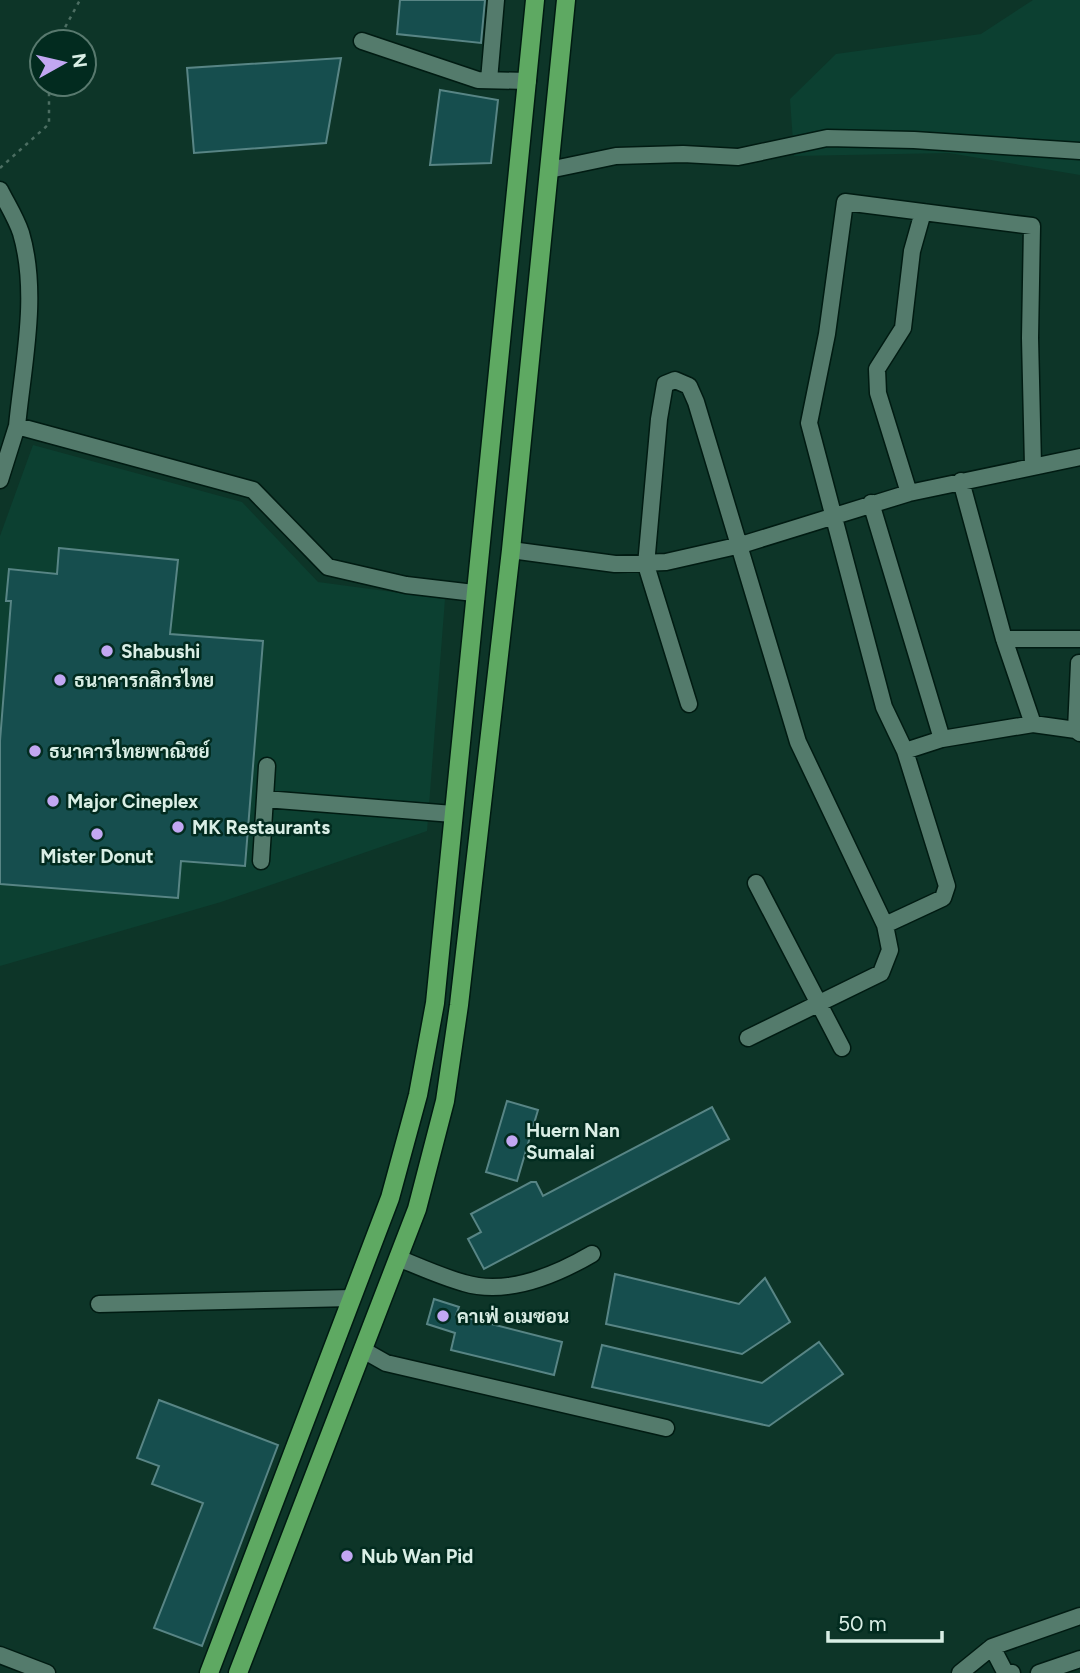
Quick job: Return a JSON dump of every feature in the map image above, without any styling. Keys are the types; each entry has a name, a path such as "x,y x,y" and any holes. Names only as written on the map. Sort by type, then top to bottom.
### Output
{"main road":[{"path":"209,1673 397,1174 425,1066 435,1003 535,0"},
{"path":"238,1673 398,1258 432,1158 450,1071 511,550 566,0"}],"street":[{"path":"489,80 496,0"},
{"path":"362,41 478,80 527,81"},
{"path":"549,170 616,156 683,154 738,157 827,138 914,140 1080,151"},
{"path":"0,190 20,232 28,269 29,316 17,426 0,480"},
{"path":"885,925 943,898 947,886 905,751 884,707 808,423 827,334 845,202 1032,226 1030,338 1033,466"},
{"path":"909,493 878,393 877,369 903,328 912,251 923,212"},
{"path":"689,704 646,565 659,419 668,381 683,382 692,394 741,545 798,742 885,925 891,950 881,973 748,1038"},
{"path":"17,426 253,490 328,567 406,585 474,593"},
{"path":"511,550 646,565 741,545 909,493 1080,457"},
{"path":"961,481 1004,639 1033,724"},
{"path":"871,503 942,739"},
{"path":"1004,639 1080,639"},
{"path":"905,751 942,739 1033,724 1078,731 1079,663"},
{"path":"261,861 267,766"},
{"path":"265,799 453,814"},
{"path":"756,883 842,1048"},
{"path":"398,1258 467,1284 513,1285 556,1275 593,1254"},
{"path":"99,1304 352,1298"},
{"path":"363,1350 386,1363 666,1428"},
{"path":"960,1673 992,1647 1080,1616"},
{"path":"992,1647 1005,1672 1012,1673"},
{"path":"0,1655 47,1673"},
{"path":"1039,1673 1080,1659"}],"path":[{"path":"65,28 80,0"},
{"path":"0,169 49,124 49,98"}],"shaded area":[{"path":"1033,0 1080,0 1080,175 949,153 794,156 790,99 836,54 981,34"},
{"path":"33,445 242,502 318,582 445,599 427,831 221,902 0,966 0,536"}],"building":[{"path":"400,0 485,0 481,43 397,34"},
{"path":"341,58 326,143 194,153 187,68"},
{"path":"440,90 498,100 491,163 430,165"},
{"path":"59,548 178,560 170,634 263,641 245,866 181,861 178,898 0,884 0,741 11,601 6,601 9,569 57,574"},
{"name":"Huern Nan Sumalai","path":"507,1101 538,1110 517,1181 486,1172"},
{"path":"712,1107 729,1139 484,1269 468,1239 481,1232 471,1214 531,1182 536,1182 543,1196"},
{"path":"615,1274 739,1304 765,1278 790,1322 742,1354 606,1324"},
{"path":"434,1299 459,1307 456,1315 562,1342 554,1375 451,1350 455,1333 427,1324"},
{"path":"819,1342 843,1374 769,1426 592,1387 602,1345 762,1383"},
{"path":"159,1400 278,1445 202,1646 154,1628 203,1503 152,1484 159,1466 137,1458"}],"place":[{"name":"Shabushi","path":"107,651"},
{"name":"ธนาคารกสิกรไทย","path":"60,680"},
{"name":"ธนาคารไทยพาณิชย์","path":"35,751"},
{"name":"Major Cineplex","path":"53,801"},
{"name":"MK Restaurants","path":"178,827"},
{"name":"Mister Donut","path":"97,834"},
{"name":"Huern Nan Sumalai","path":"512,1141"},
{"name":"คาเฟ่ อเมซอน","path":"443,1316"},
{"name":"Nub Wan Pid","path":"347,1556"}]}
